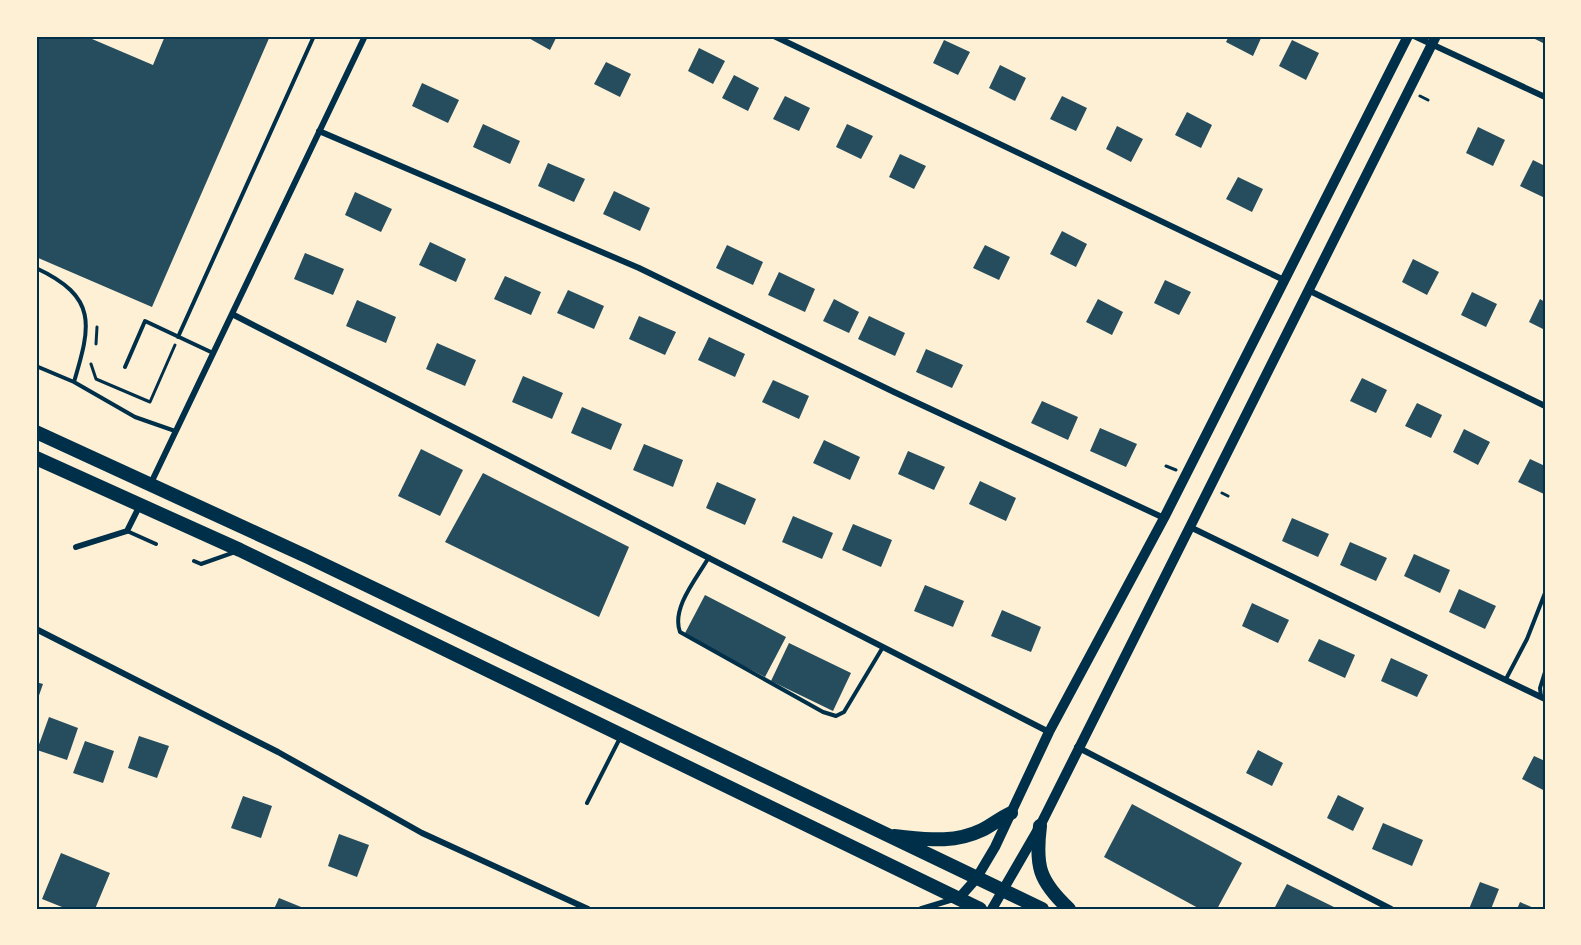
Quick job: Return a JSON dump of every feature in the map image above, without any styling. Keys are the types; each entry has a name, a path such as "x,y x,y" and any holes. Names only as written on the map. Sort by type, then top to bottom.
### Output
{"main road":[{"path":"36,432 151,483 1042,909"},
{"path":"36,458 240,550 960,897 980,909"},
{"path":"882,834 942,841 961,839 985,829 1011,813"},
{"path":"1040,826 1036,854 1040,871 1055,897 1069,909"}],"street":[{"path":"151,483 365,36"},
{"path":"774,36 1284,280"},
{"path":"921,909 960,897 976,879 1011,813 1049,732 1164,518 1408,36"},
{"path":"1414,36 1434,40 1545,97"},
{"path":"992,909 1040,826 1077,747 1310,291 1434,40"},
{"path":"319,131 639,268 894,392 1164,518"},
{"path":"1310,291 1545,406"},
{"path":"232,314 1049,732"},
{"path":"76,547 128,531 141,504"},
{"path":"1190,527 1543,698"},
{"path":"36,628 278,752 422,833 588,909"},
{"path":"1077,747 1391,909"}],"lane":[{"path":"178,337 314,36"},
{"path":"36,268 57,278 72,289 87,314 86,338 74,382"},
{"path":"125,367 145,321 213,353"},
{"path":"36,366 74,382 135,417 175,431"},
{"path":"128,531 156,544"},
{"path":"194,561 201,564 240,550"},
{"path":"709,557 681,608 677,622 680,632 823,712 836,716 844,712 883,647"},
{"path":"1506,679 1527,639 1545,593"},
{"path":"1543,698 1540,687 1545,672"},
{"path":"587,803 621,735"}],"building":[{"path":"36,36 85,36 153,65 165,36 270,36 152,307 36,257"},
{"path":"525,36 557,36 550,50"},
{"path":"1229,36 1262,36 1253,56 1226,42"},
{"path":"1529,36 1545,36 1545,44"},
{"path":"944,40 970,52 958,75 933,63"},
{"path":"1292,40 1319,53 1306,80 1279,66"},
{"path":"699,48 725,61 713,84 688,71"},
{"path":"606,62 631,74 620,97 594,84"},
{"path":"1000,65 1026,78 1015,101 989,88"},
{"path":"734,75 759,88 748,111 722,98"},
{"path":"422,83 459,100 448,123 412,106"},
{"path":"785,96 810,108 799,131 773,119"},
{"path":"1062,96 1087,108 1076,131 1050,119"},
{"path":"1187,112 1212,125 1201,148 1175,135"},
{"path":"483,124 520,141 510,164 473,147"},
{"path":"847,124 873,136 861,159 836,147"},
{"path":"1117,126 1143,139 1131,162 1106,149"},
{"path":"1478,127 1505,140 1493,166 1466,153"},
{"path":"900,154 926,166 914,189 889,177"},
{"path":"1533,160 1545,166 1545,198 1520,186"},
{"path":"548,163 585,179 574,202 538,186"},
{"path":"1238,177 1263,189 1252,212 1226,199"},
{"path":"614,191 650,208 640,231 603,214"},
{"path":"355,192 392,209 381,232 345,215"},
{"path":"1062,231 1087,244 1076,267 1050,254"},
{"path":"430,242 466,259 456,282 419,265"},
{"path":"727,245 763,262 753,285 716,268"},
{"path":"985,245 1010,257 999,280 973,268"},
{"path":"305,253 344,269 333,295 294,279"},
{"path":"1413,259 1439,272 1427,295 1402,282"},
{"path":"779,272 815,289 805,312 768,295"},
{"path":"505,276 541,292 531,315 494,299"},
{"path":"1165,280 1191,292 1179,315 1154,303"},
{"path":"568,290 604,306 594,329 557,313"},
{"path":"1472,292 1497,304 1486,327 1461,315"},
{"path":"834,299 859,312 849,333 823,321"},
{"path":"1098,299 1123,312 1112,335 1086,322"},
{"path":"1540,299 1545,302 1545,330 1529,322"},
{"path":"357,300 396,317 386,343 346,326"},
{"path":"639,316 676,332 665,355 629,339"},
{"path":"869,316 905,333 895,356 858,339"},
{"path":"709,337 745,354 735,377 698,360"},
{"path":"437,343 476,360 465,386 426,369"},
{"path":"926,349 963,365 952,388 916,372"},
{"path":"523,376 563,393 552,419 512,402"},
{"path":"1362,378 1387,390 1376,413 1350,401"},
{"path":"773,380 809,396 799,419 762,402"},
{"path":"1042,401 1078,417 1068,440 1031,423"},
{"path":"1417,403 1442,415 1431,438 1405,426"},
{"path":"582,407 622,424 611,450 571,433"},
{"path":"1100,428 1137,444 1126,467 1090,451"},
{"path":"1464,429 1490,442 1478,465 1453,452"},
{"path":"824,440 860,457 850,480 813,463"},
{"path":"644,444 683,460 673,487 633,470"},
{"path":"421,449 463,470 440,516 398,496"},
{"path":"908,451 945,467 934,490 898,474"},
{"path":"1530,459 1545,466 1544,494 1518,482"},
{"path":"483,473 629,547 599,617 445,542"},
{"path":"980,481 1016,498 1006,521 969,504"},
{"path":"717,482 756,499 745,525 706,508"},
{"path":"793,516 833,533 822,559 782,542"},
{"path":"1292,518 1329,534 1318,557 1282,541"},
{"path":"853,524 892,540 881,567 842,550"},
{"path":"1350,542 1387,558 1376,581 1340,565"},
{"path":"1414,554 1450,570 1440,593 1404,576"},
{"path":"925,585 964,601 953,627 914,611"},
{"path":"1459,589 1496,606 1485,629 1449,612"},
{"path":"705,595 786,637 765,677 684,635"},
{"path":"1252,603 1289,620 1278,643 1242,626"},
{"path":"1002,610 1041,627 1031,652 991,636"},
{"path":"1319,639 1355,655 1345,678 1308,661"},
{"path":"789,643 851,673 833,711 771,681"},
{"path":"1391,658 1428,675 1417,697 1381,681"},
{"path":"36,682 43,684 36,704"},
{"path":"49,717 78,728 67,760 37,750"},
{"path":"139,736 169,746 157,778 128,768"},
{"path":"85,741 114,751 103,783 73,773"},
{"path":"1258,750 1283,763 1272,786 1246,773"},
{"path":"1534,756 1545,761 1545,791 1522,779"},
{"path":"1338,795 1364,808 1353,831 1327,818"},
{"path":"243,796 272,806 261,838 231,828"},
{"path":"1132,804 1242,863 1217,909 1200,909 1104,857"},
{"path":"1383,823 1423,840 1412,866 1372,849"},
{"path":"339,834 369,845 357,877 328,866"},
{"path":"61,853 110,873 95,909 67,909 42,899"},
{"path":"1480,882 1499,889 1491,909 1469,909"},
{"path":"1287,884 1338,909 1274,909"},
{"path":"279,898 306,909 274,909"},
{"path":"1520,902 1536,909 1517,909"}]}
